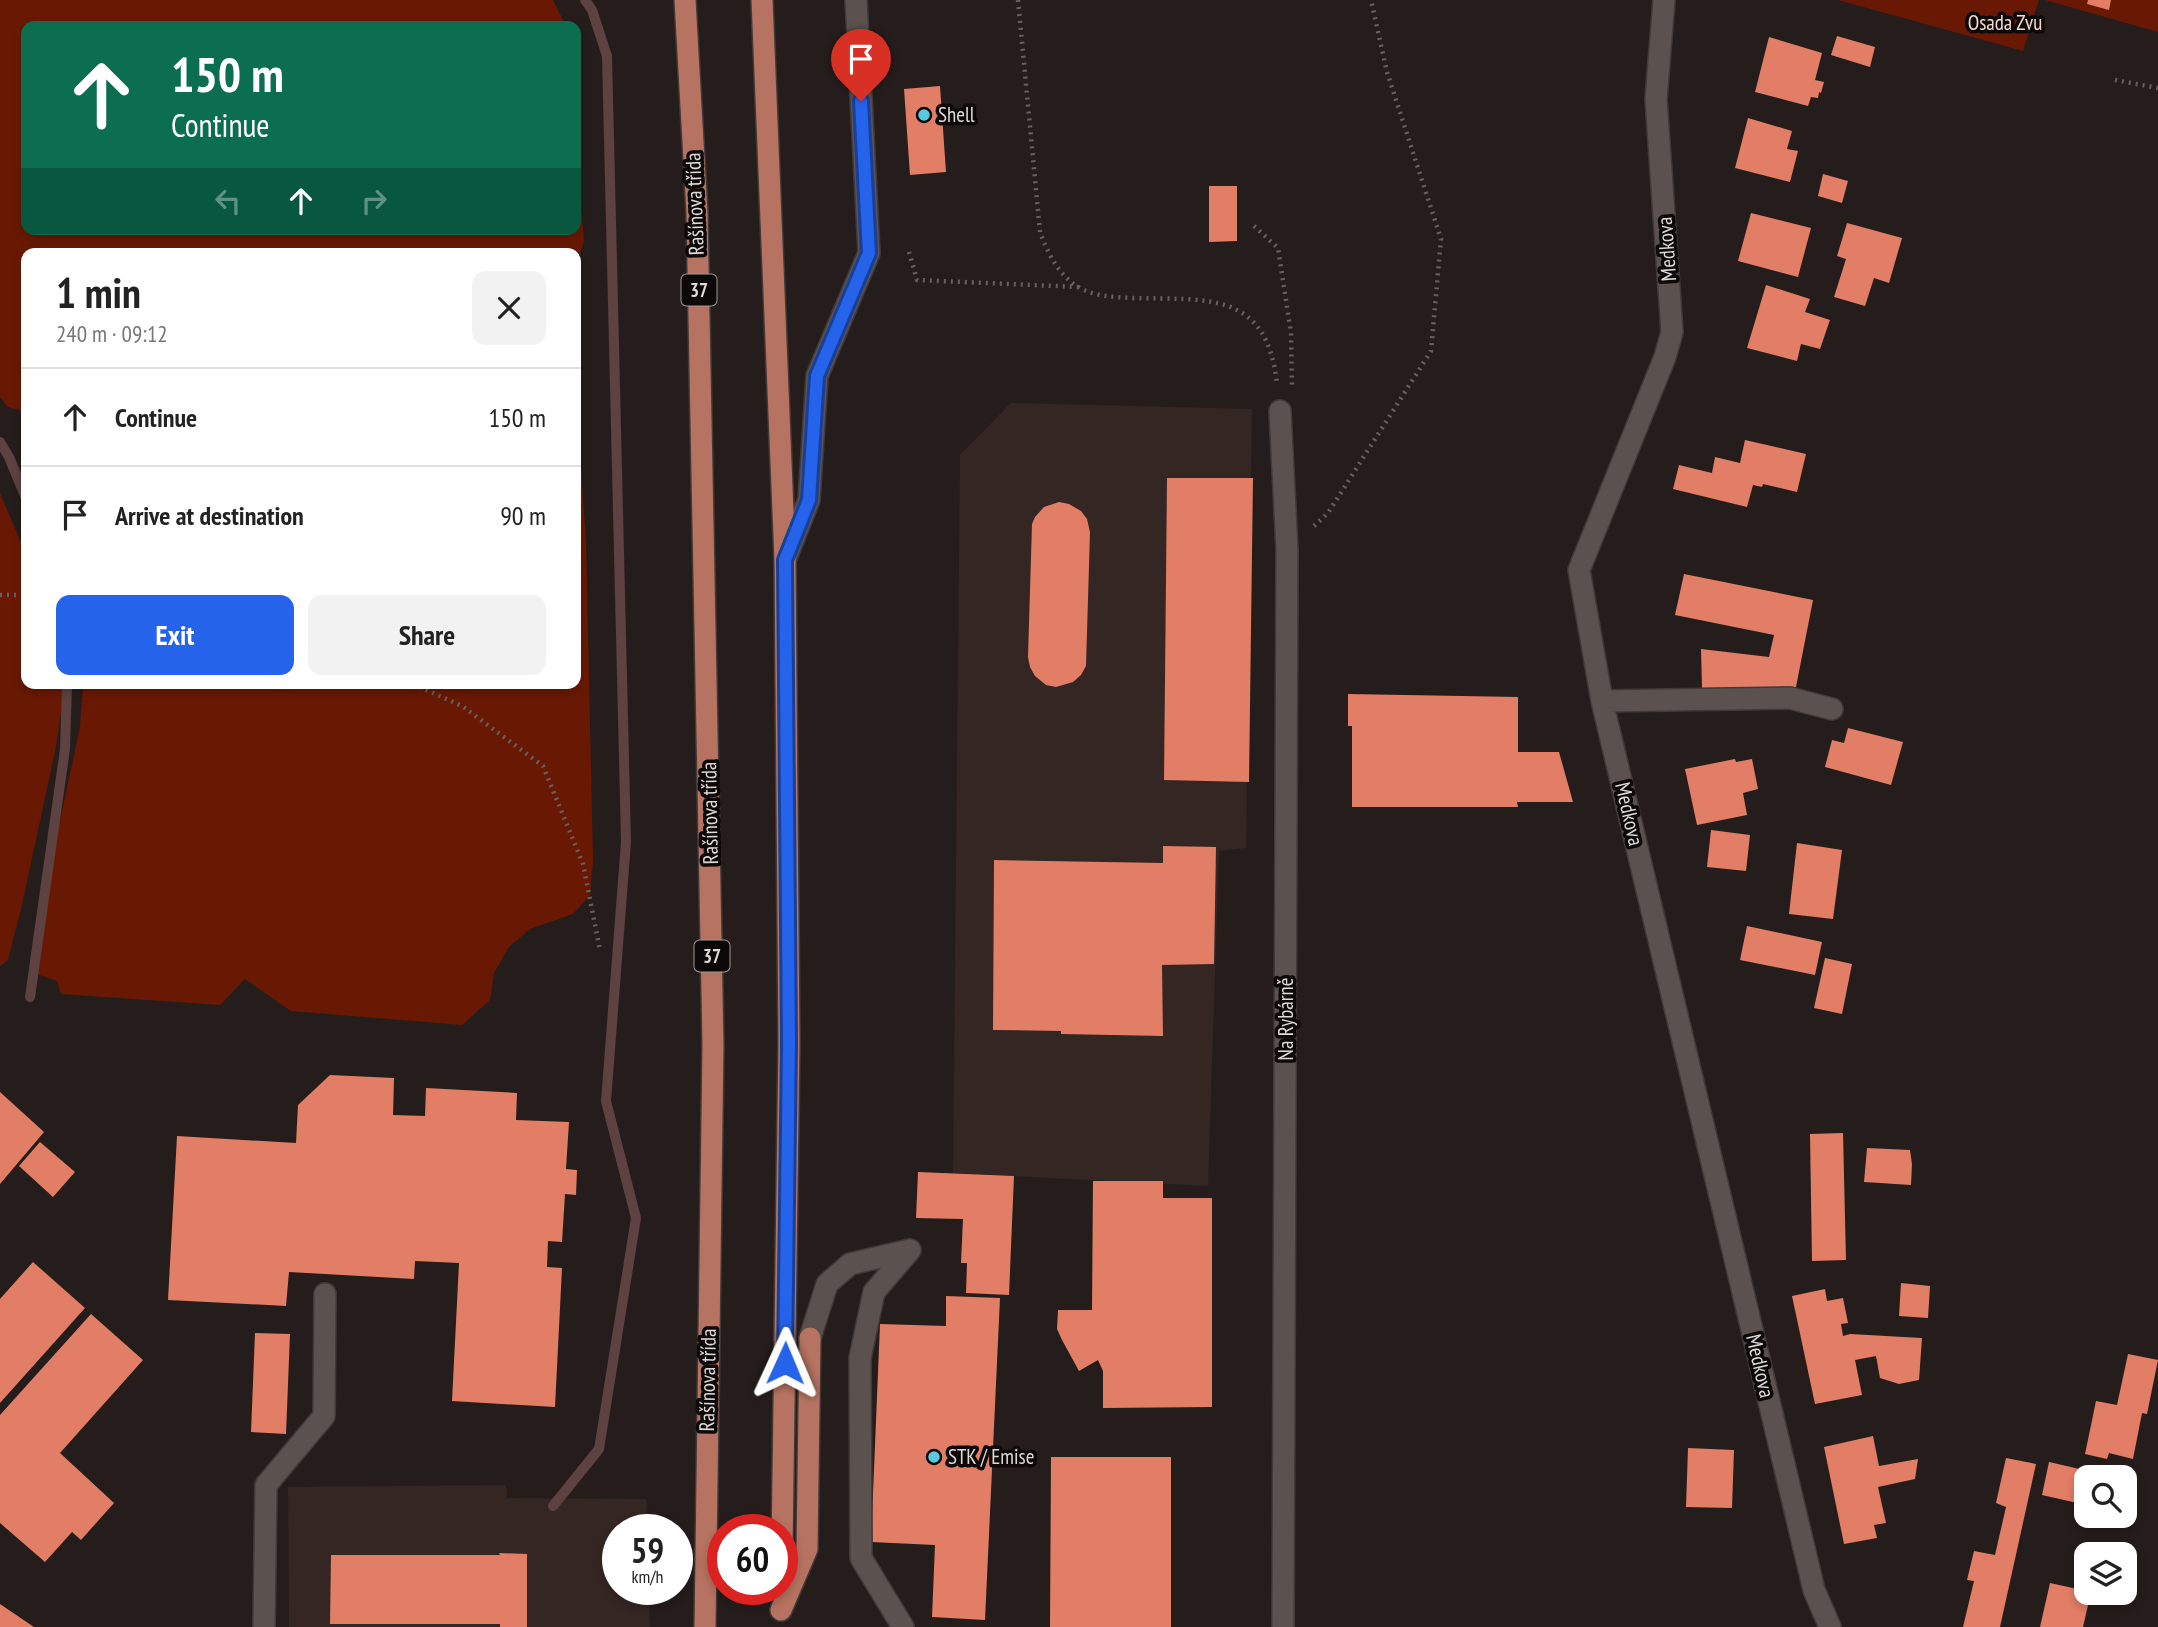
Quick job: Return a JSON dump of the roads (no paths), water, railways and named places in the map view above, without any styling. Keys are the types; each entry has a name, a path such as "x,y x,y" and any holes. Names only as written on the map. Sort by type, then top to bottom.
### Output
{"main road":[{"name":"Rašínova třída","path":"685,0 697,213 713,1045 705,1627"},
{"path":"762,0 785,560 789,1043 782,1514"},
{"path":"781,1609 807,1549 810,1338"}],"street":[{"path":"785,560 809,500 817,376 869,253 856,0"},
{"name":"Medkova","path":"1664,0 1656,99 1672,332 1665,357 1578,570 1602,701 1814,1590 1830,1627"},
{"name":"Na Rybárně","path":"1280,418 1287,550 1283,1627"},
{"path":"1602,701 1790,698 1832,709"},
{"path":"810,1338 828,1284 850,1264 910,1250 874,1292 860,1358 861,1558 903,1627"},
{"path":"264,1627 267,1485 324,1416 325,1294"}],"waterway":[{"path":"553,1506 599,1449 636,1218 606,1101 626,842 607,56 592,10 585,0"},
{"path":"0,442 21,486"},
{"path":"30,997 65,749 67,689"}],"place":[{"name":"Shell","path":"924,115"},
{"name":"STK / Emise","path":"934,1457"}],"park label":[{"name":"Osada Zvu","path":"2005,23"}]}
